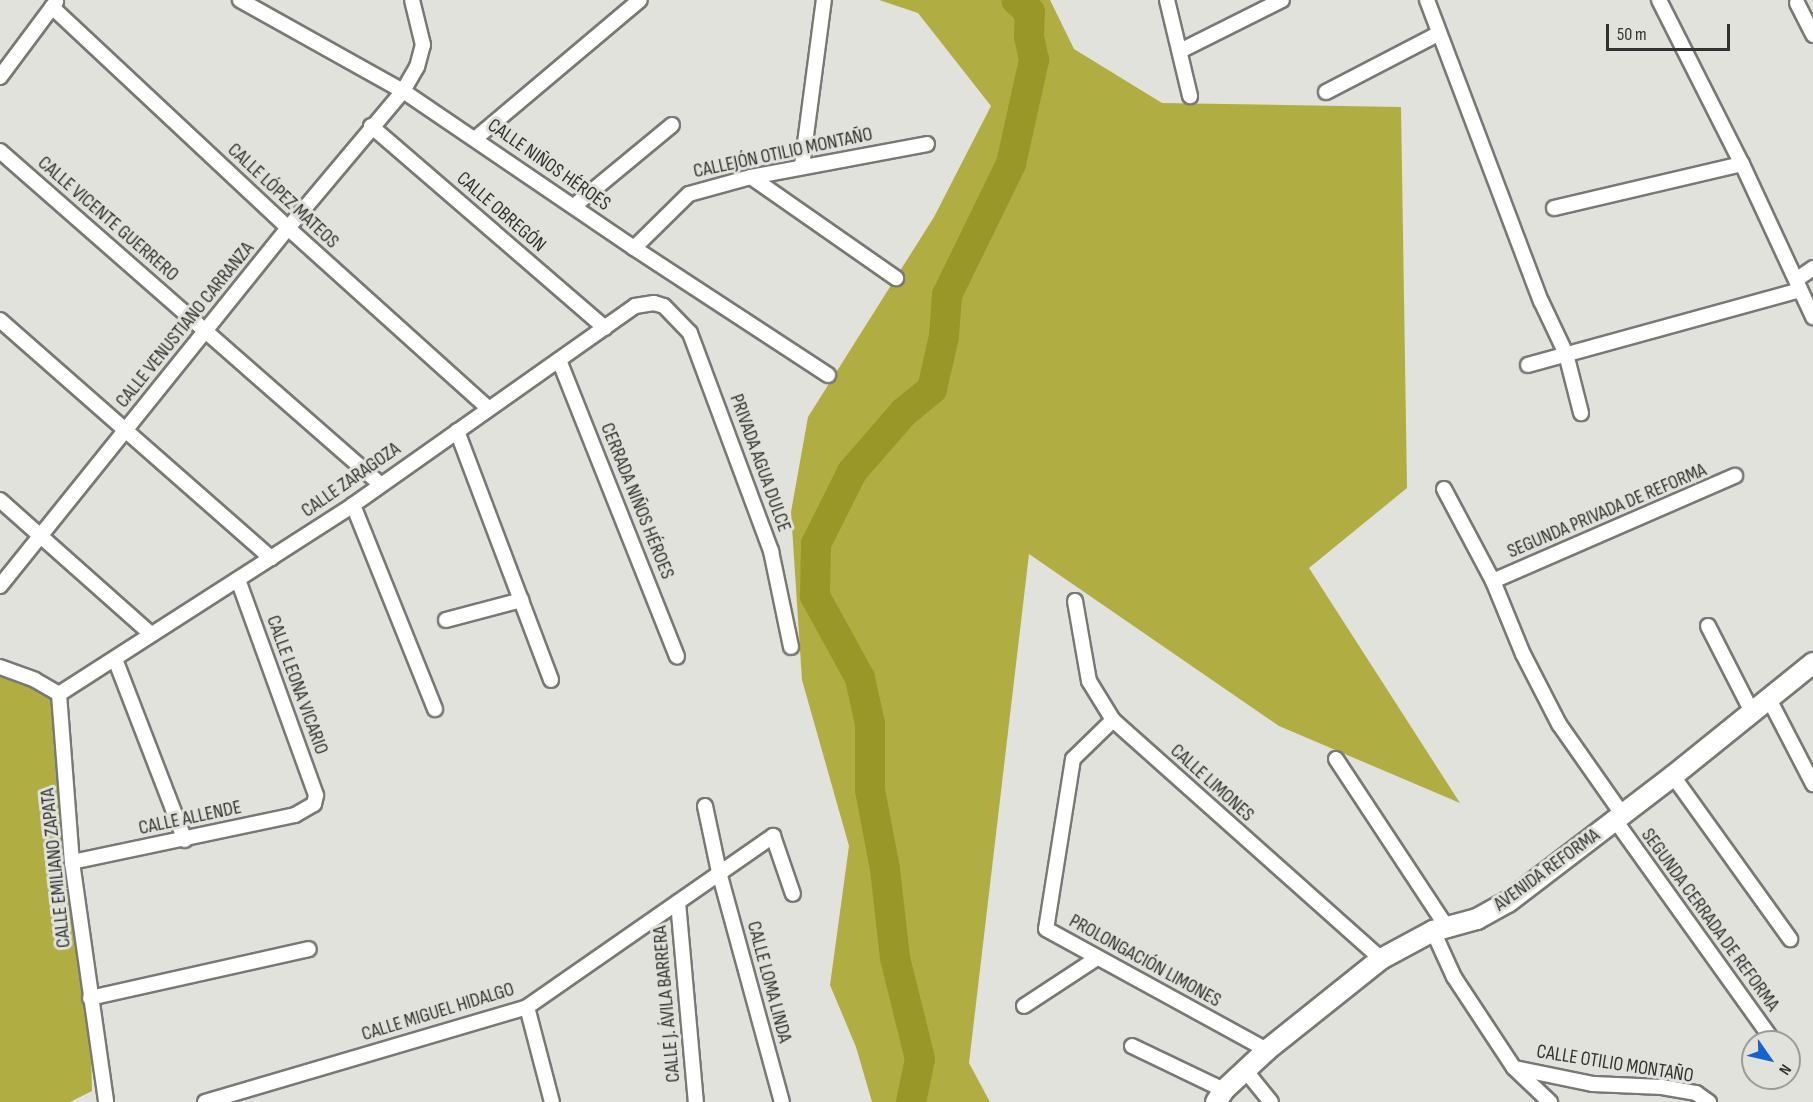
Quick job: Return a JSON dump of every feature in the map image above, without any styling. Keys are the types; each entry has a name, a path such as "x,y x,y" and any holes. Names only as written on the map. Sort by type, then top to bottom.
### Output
{"street":[{"name":"CALLE NIÑOS HÉROES","path":"240,0 476,138 634,248 828,375"},
{"name":"CALLE VENUSTIANO CARRANZA","path":"0,586 288,228 399,95 417,67 423,45 412,0"},
{"path":"476,138 640,0"},
{"path":"802,166 824,0"},
{"path":"1167,0 1190,96"},
{"path":"1180,51 1282,0"},
{"path":"1427,0 1541,301 1566,354 1581,413"},
{"path":"1659,0 1742,164 1813,317"},
{"path":"1797,3 1813,35"},
{"path":"0,77 55,4"},
{"name":"CALLE LÓPEZ MATEOS","path":"55,4 288,228 489,409"},
{"path":"1326,92 1438,34"},
{"name":"CALLE OBREGÓN","path":"376,120 605,328"},
{"path":"574,206 672,124"},
{"name":"CALLEJÓN OTILIO MONTAÑO","path":"634,248 689,194 802,166 927,144"},
{"name":"CALLE VICENTE GUERRERO","path":"0,151 380,484"},
{"path":"1554,208 1742,164"},
{"path":"752,177 896,278"},
{"path":"1528,365 1798,285 1813,268"},
{"name":"CALLE ZARAGOZA","path":"59,694 353,505 635,306 654,303 664,306"},
{"name":"PRIVADA AGUA DULCE","path":"664,306 690,333 771,551 791,647"},
{"path":"0,320 271,558"},
{"name":"CERRADA NIÑOS HÉROES","path":"560,360 678,656"},
{"path":"457,431 551,680"},
{"name":"SEGUNDA PRIVADA DE REFORMA","path":"1493,581 1735,476"},
{"name":"SEGUNDA CERRADA DE REFORMA","path":"1444,489 1493,581 1523,654 1559,724 1618,817 1766,1030"},
{"path":"0,500 151,634"},
{"path":"353,505 435,709"},
{"name":"CALLE LEONA VICARIO","path":"238,579 316,795 314,804"},
{"path":"446,620 520,600"},
{"name":"CALLE LIMONES","path":"1075,602 1089,681 1113,720 1381,959"},
{"path":"1708,626 1752,712"},
{"path":"115,659 185,840"},
{"name":"AVENIDA REFORMA","path":"1220,1096 1267,1050 1381,959 1441,930 1477,919 1508,902 1673,776 1813,663"},
{"path":"0,667 35,680 59,694"},
{"name":"CALLE EMILIANO ZAPATA","path":"59,694 72,862 106,1102"},
{"path":"1769,699 1813,784"},
{"name":"PROLONGACIÓN LIMONES","path":"1113,720 1073,759 1046,929 1267,1050"},
{"path":"1336,759 1441,930 1454,977 1514,1068 1550,1102"},
{"path":"1673,776 1790,939"},
{"name":"CALLE ALLENDE","path":"72,862 295,815 314,804"},
{"name":"CALLE LOMA LINDA","path":"705,806 719,872 782,1102"},
{"name":"CALLE MIGUEL HIDALGO","path":"205,1102 527,1007 719,872 773,837 793,894"},
{"name":"CALLE J. ÁVILA BARRERA","path":"678,902 696,1102"},
{"path":"90,998 309,949"},
{"path":"1024,1006 1097,958"},
{"path":"527,1007 552,1102"},
{"path":"1132,1046 1220,1096"},
{"name":"CALLE OTILIO MONTAÑO","path":"1514,1068 1593,1084 1662,1086 1696,1094 1709,1102"},
{"path":"1245,1070 1272,1102"}],"shaded area":[{"path":"879,0 1050,0 1074,49 1162,103 1401,107 1407,488 1309,568 1460,803 1279,726 1029,554 969,1063 990,1102 872,1102 856,1047 830,985 849,846 802,680 791,512 808,417 934,217 991,106 918,13"},
{"path":"0,667 59,694 90,998 92,1091 70,1102 0,1102"}],"waterway":[{"path":"911,1102 920,1059 895,958 885,869 870,790 870,724 860,678 815,596 816,544 852,472 904,412 932,389 944,336 947,295 1011,164 1034,60 1029,36 1030,12 1016,0"}]}
